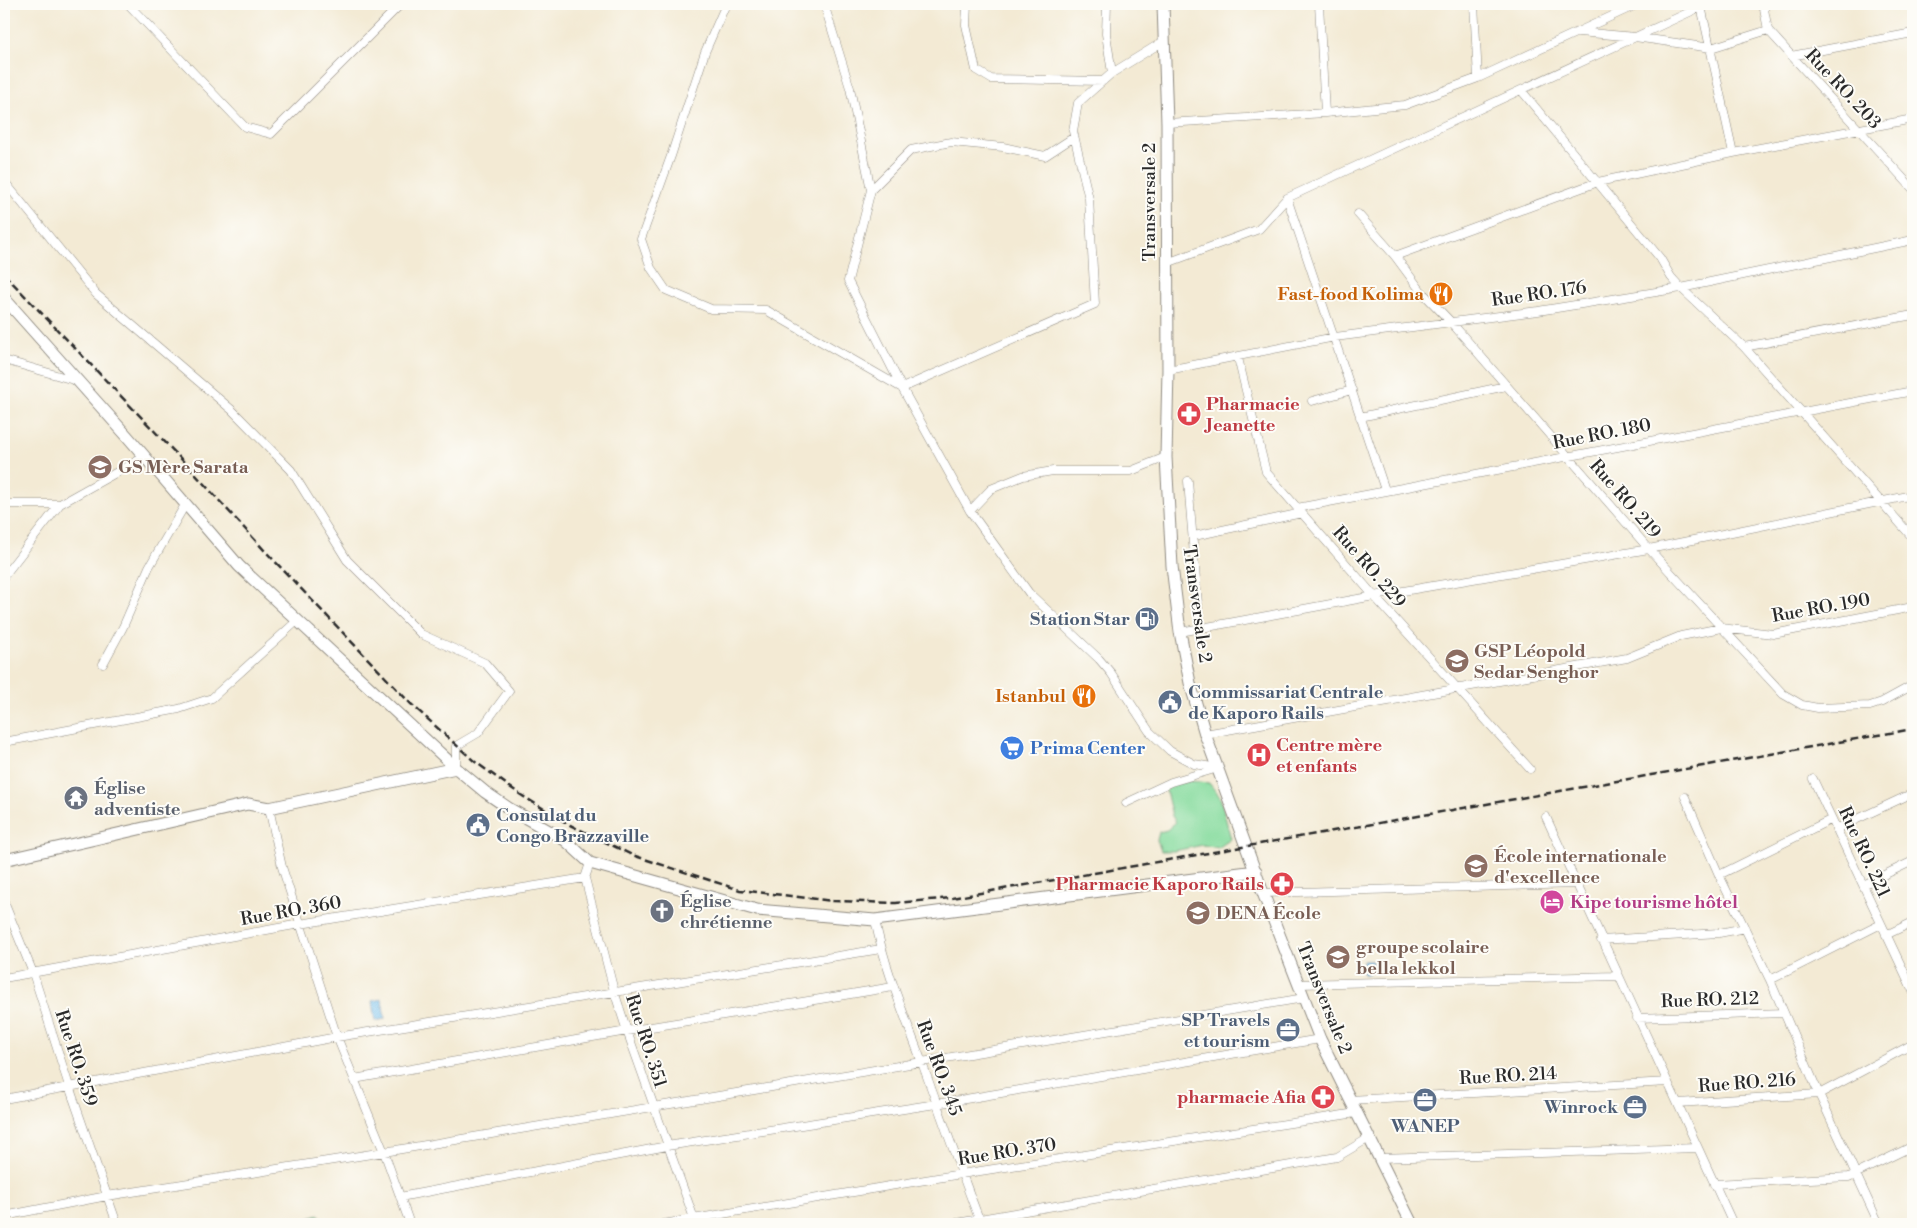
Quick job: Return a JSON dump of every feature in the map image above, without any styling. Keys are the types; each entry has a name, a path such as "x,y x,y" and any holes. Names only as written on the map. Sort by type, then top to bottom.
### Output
{"street":[{"path":"128,4 244,127 271,134 401,4"},
{"path":"726,4 705,52 672,156 641,238 651,268 666,290 711,310 766,310 902,388"},
{"path":"824,4 850,88 872,190 848,281 902,388 970,511 1029,593 1099,659 1111,673 1149,731 1170,751 1194,764 1218,768"},
{"path":"967,4 966,25 976,70 992,79 1103,80"},
{"path":"1107,4 1106,34 1112,73"},
{"name":"Transversale 2","path":"1163,4 1167,123 1166,263 1168,370 1166,457 1172,566 1180,632 1190,683 1206,734 1263,893 1320,1039 1412,1224"},
{"path":"1319,4 1325,113"},
{"path":"1474,4 1478,78"},
{"path":"1167,123 1325,113 1405,105 1478,78 1638,4"},
{"path":"1578,32 1635,37 1711,48 1768,30 1763,4"},
{"path":"1166,263 1259,229 1287,198 1704,5 1733,153"},
{"name":"Rue RO. 203","path":"1768,30 1913,189"},
{"path":"1791,56 1913,33"},
{"path":"902,388 1095,304 1089,199 1073,131 1078,103 1112,73 1164,41"},
{"path":"1521,90 1660,258 1671,277 1744,347 1913,538"},
{"path":"1395,256 1598,182 1733,153 1913,119"},
{"path":"872,190 911,150 952,142 1002,146 1046,156 1074,137"},
{"path":"4,181 96,294 232,410 291,470 347,560 422,634 485,663 508,691 478,733 456,746 456,768"},
{"path":"1287,198 1385,490"},
{"name":"Rue RO. 219","path":"1358,214 1395,256 1421,291 1450,321 1649,549 1783,694 1802,705 1818,708 1870,706 1882,702 1913,685"},
{"name":"Rue RO. 176","path":"1168,370 1238,358 1334,337 1538,311 1681,288 1913,240"},
{"path":"4,298 79,381 239,566 456,768 510,809 565,840 590,863 757,910 875,920 1256,871"},
{"path":"1744,347 1913,315"},
{"name":"Rue RO. 229","path":"1238,358 1266,472 1374,596 1530,768"},
{"path":"4,360 79,381"},
{"path":"1360,417 1506,386"},
{"path":"1312,401 1352,390"},
{"name":"Rue RO. 180","path":"1194,536 1385,490 1913,391"},
{"path":"4,576 60,504 144,457"},
{"path":"970,511 991,489 1023,476 1053,471 1131,471 1166,457"},
{"path":"1188,481 1194,536 1200,629"},
{"path":"1180,632 1374,596 1649,549 1913,495"},
{"path":"4,504 60,504"},
{"path":"103,664 123,627 149,567 185,505"},
{"name":"Rue RO. 190","path":"1206,734 1626,658 1681,636 1721,628 1773,634 1913,607"},
{"path":"4,742 179,708 212,698 298,620"},
{"path":"4,860 248,804 269,808 456,768"},
{"path":"1126,803 1171,782 1218,768"},
{"name":"Rue RO. 221","path":"1813,779 1913,991"},
{"path":"1836,829 1913,793"},
{"path":"1685,797 1718,875 1770,980 1819,1094 1879,1224"},
{"path":"269,808 282,867 337,1037 384,1152 410,1224"},
{"path":"1546,817 1617,976 1733,1224"},
{"path":"1718,875 1832,820"},
{"path":"1863,885 1913,861"},
{"path":"585,878 590,863"},
{"name":"Rue RO. 360","path":"4,978 300,924 585,878"},
{"name":"Rue RO. 351","path":"585,878 614,991 653,1108 695,1222"},
{"path":"1263,893 1575,884"},
{"name":"Rue RO. 359","path":"4,902 33,973 69,1086 117,1224"},
{"name":"Rue RO. 345","path":"875,920 881,949 893,987 922,1061 961,1174 980,1222"},
{"path":"1886,935 1913,922"},
{"path":"1770,980 1881,924"},
{"path":"1601,940 1719,933 1745,928"},
{"path":"4,1098 337,1037 881,949"},
{"path":"1299,984 1617,976"},
{"path":"354,1079 893,987"},
{"path":"4,1216 107,1196 653,1108 922,1061 1304,998"},
{"name":"Rue RO. 212","path":"1637,1018 1784,1013"},
{"path":"400,1197 667,1146 936,1104 1320,1039"},
{"path":"1819,1094 1913,1044"},
{"name":"Rue RO. 214","path":"1350,1100 1668,1082"},
{"name":"Rue RO. 216","path":"1678,1103 1819,1094"},
{"name":"Rue RO. 370","path":"663,1224 695,1222 961,1174 1356,1113"},
{"path":"951,1224 980,1222 1337,1157 1369,1138"},
{"path":"1714,1184 1849,1177 1913,1146"},
{"path":"1379,1158 1697,1148"}],"green space":[{"path":"1191,781 1209,783 1220,797 1231,839 1218,848 1203,845 1174,851 1161,851 1157,840 1159,832 1167,830 1176,822 1172,816 1166,791 1171,784"},
{"path":"318,1215 324,1219 326,1224 289,1224 291,1220 307,1219"}],"water":[{"path":"1363,961 1372,961 1372,968 1369,974 1363,974"},
{"path":"382,999 385,1019 375,1021 372,1001"}],"railway":[{"path":"4,274 185,463 265,551 410,703 474,761 521,795 570,825 632,855 740,890 833,901 896,903 952,898 1913,729"}],"place":[{"name":"Fast-food Kolima","path":"1441,294"},
{"name":"Pharmacie Jeanette","path":"1189,414"},
{"name":"GS Mère Sarata","path":"100,467"},
{"name":"Station Star","path":"1147,619"},
{"name":"GSP Léopold Sedar Senghor","path":"1457,661"},
{"name":"Istanbul","path":"1084,696"},
{"name":"Commissariat Centrale de Kaporo Rails","path":"1170,702"},
{"name":"Prima Center","path":"1012,748"},
{"name":"Centre mère et enfants","path":"1259,755"},
{"name":"Église adventiste","path":"76,798"},
{"name":"Consulat du Congo Brazzaville","path":"478,825"},
{"name":"École internationale d'excellence","path":"1476,866"},
{"name":"Pharmacie Kaporo Rails","path":"1282,884"},
{"name":"Kipe tourisme hôtel","path":"1552,902"},
{"name":"Église chrétienne","path":"662,911"},
{"name":"DENA École","path":"1198,913"},
{"name":"groupe scolaire bella lekkol","path":"1338,957"},
{"name":"SP Travels et tourism","path":"1288,1030"},
{"name":"pharmacie Afia","path":"1323,1097"},
{"name":"WANEP","path":"1425,1100"},
{"name":"Winrock","path":"1635,1107"}]}
